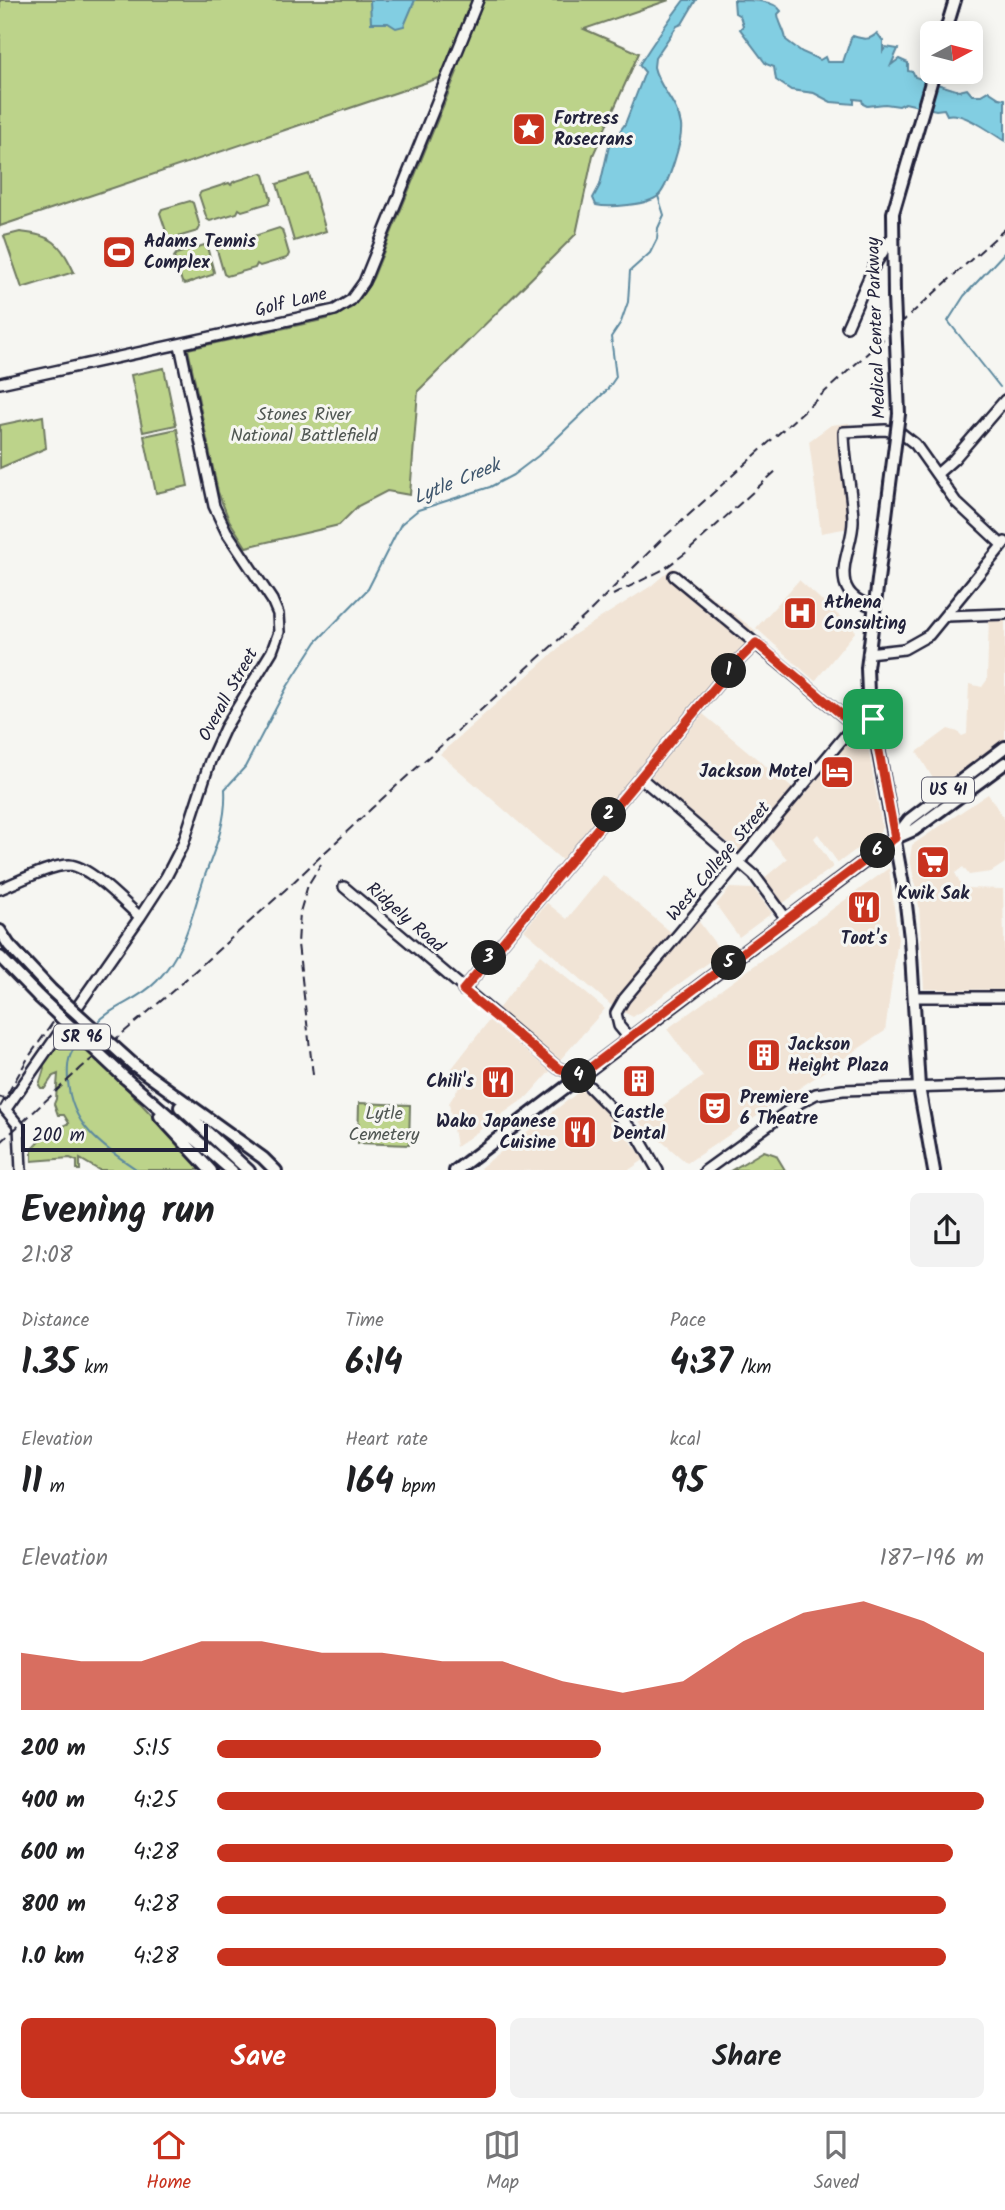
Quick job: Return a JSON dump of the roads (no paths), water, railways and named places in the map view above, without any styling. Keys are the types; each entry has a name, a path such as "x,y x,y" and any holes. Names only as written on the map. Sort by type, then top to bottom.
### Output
{"main road":[{"path":"949,21 955,0"},
{"name":"Medical Center Parkway","path":"930,84 893,213 891,239 899,414 868,653 869,693 910,938 919,1087 934,1170"},
{"name":"US 41","path":"895,838 909,820 1005,747"},
{"name":"US 41","path":"462,1168 579,1076 895,838 914,830 1005,763"},
{"name":"SR 96","path":"0,930 9,945 51,990 248,1170"},
{"name":"SR 96","path":"0,957 125,1078 231,1170"},
{"path":"134,1065 263,1158 275,1170"},
{"path":"125,1078 210,1170"}],"street":[{"name":"Golf Lane","path":"0,383 335,310 351,300 363,282 478,0"},
{"path":"847,327 873,268 891,239"},
{"name":"Overall Street","path":"3,1106 140,918 183,844 210,761 225,727 272,651 279,632 278,614 272,600 226,531 214,506 180,345"},
{"path":"937,474 954,459 1005,400"},
{"path":"868,653 904,649 929,635 1004,544 956,502 915,444 901,433 885,430 844,432 853,517 844,572 846,584 851,596 873,606"},
{"path":"674,576 854,725 873,719"},
{"path":"946,616 1005,614"},
{"path":"463,990 732,667 756,643"},
{"name":"West College Street","path":"629,1038 619,1026 616,1013 624,999 854,725"},
{"path":"640,778 754,875 787,920"},
{"path":"0,889 56,867 69,865 82,869 140,918"},
{"name":"Ridgely Road","path":"344,887 558,1068 579,1076 638,1136 657,1170"},
{"path":"914,997 1005,997"},
{"path":"706,1170 799,1103 816,1094 1005,1085"},
{"path":"3,1106 19,1126 21,1170"}],"water":[{"path":"370,0 415,0 404,26 396,28 388,23 371,23"},
{"path":"684,0 696,0 682,24 677,26 655,58 654,67 676,109 681,125 677,151 666,183 658,196 646,202 619,206 596,205 593,198 600,185 609,146 625,124 645,72 639,65"},
{"path":"734,0 761,1 778,7 786,40 802,52 820,60 825,57 827,62 843,62 853,36 866,39 877,33 883,41 883,51 886,47 898,49 891,65 899,59 908,63 908,71 920,79 920,84 937,84 959,91 967,89 972,95 981,95 988,91 1005,99 1005,141 968,119 947,115 944,109 936,110 905,103 899,106 867,106 862,100 854,99 854,104 831,102 814,93 791,90 776,80 774,67 766,64 740,29 743,26 740,16 735,13"}],"waterway":[{"name":"Lytle Creek","path":"96,1024 110,1012 150,988 175,956 187,932 219,835 225,789 245,767 287,687 316,642 368,589 401,524 418,510 490,487 513,475 538,456 607,390 616,377 611,337 621,322 628,302 630,271 650,253 657,239 658,228 664,215 658,196"},
{"path":"1000,387 948,321 964,296 1005,252"},
{"name":"Lytle Creek","path":"80,1041 71,1054 68,1069 70,1097 75,1111 102,1144 138,1170"}],"railway":[{"path":"0,1143 81,1068 167,996 285,890 585,616 661,540 1005,229"},
{"path":"613,595 664,569 687,552 778,469"},
{"path":"313,1075 298,944 300,912 308,885 321,864"},
{"path":"0,1107 28,1058 61,1011"}],"place":[{"name":"Fortress Rosecrans","path":"529,129"},
{"name":"Adams Tennis Complex","path":"119,252"},
{"name":"Athena Consulting","path":"800,613"},
{"name":"Jackson Motel","path":"837,772"},
{"name":"Kwik Sak","path":"933,862"},
{"name":"Toot's","path":"864,907"},
{"name":"Jackson Height Plaza","path":"764,1055"},
{"name":"Castle Dental","path":"639,1081"},
{"name":"Chili's","path":"498,1082"},
{"name":"Premiere 6 Theatre","path":"715,1108"},
{"name":"Wako Japanese Cuisine","path":"580,1132"}],"park label":[{"name":"Stones River National Battlefield","path":"304,425"},
{"name":"Lytle Cemetery","path":"384,1124"}]}
